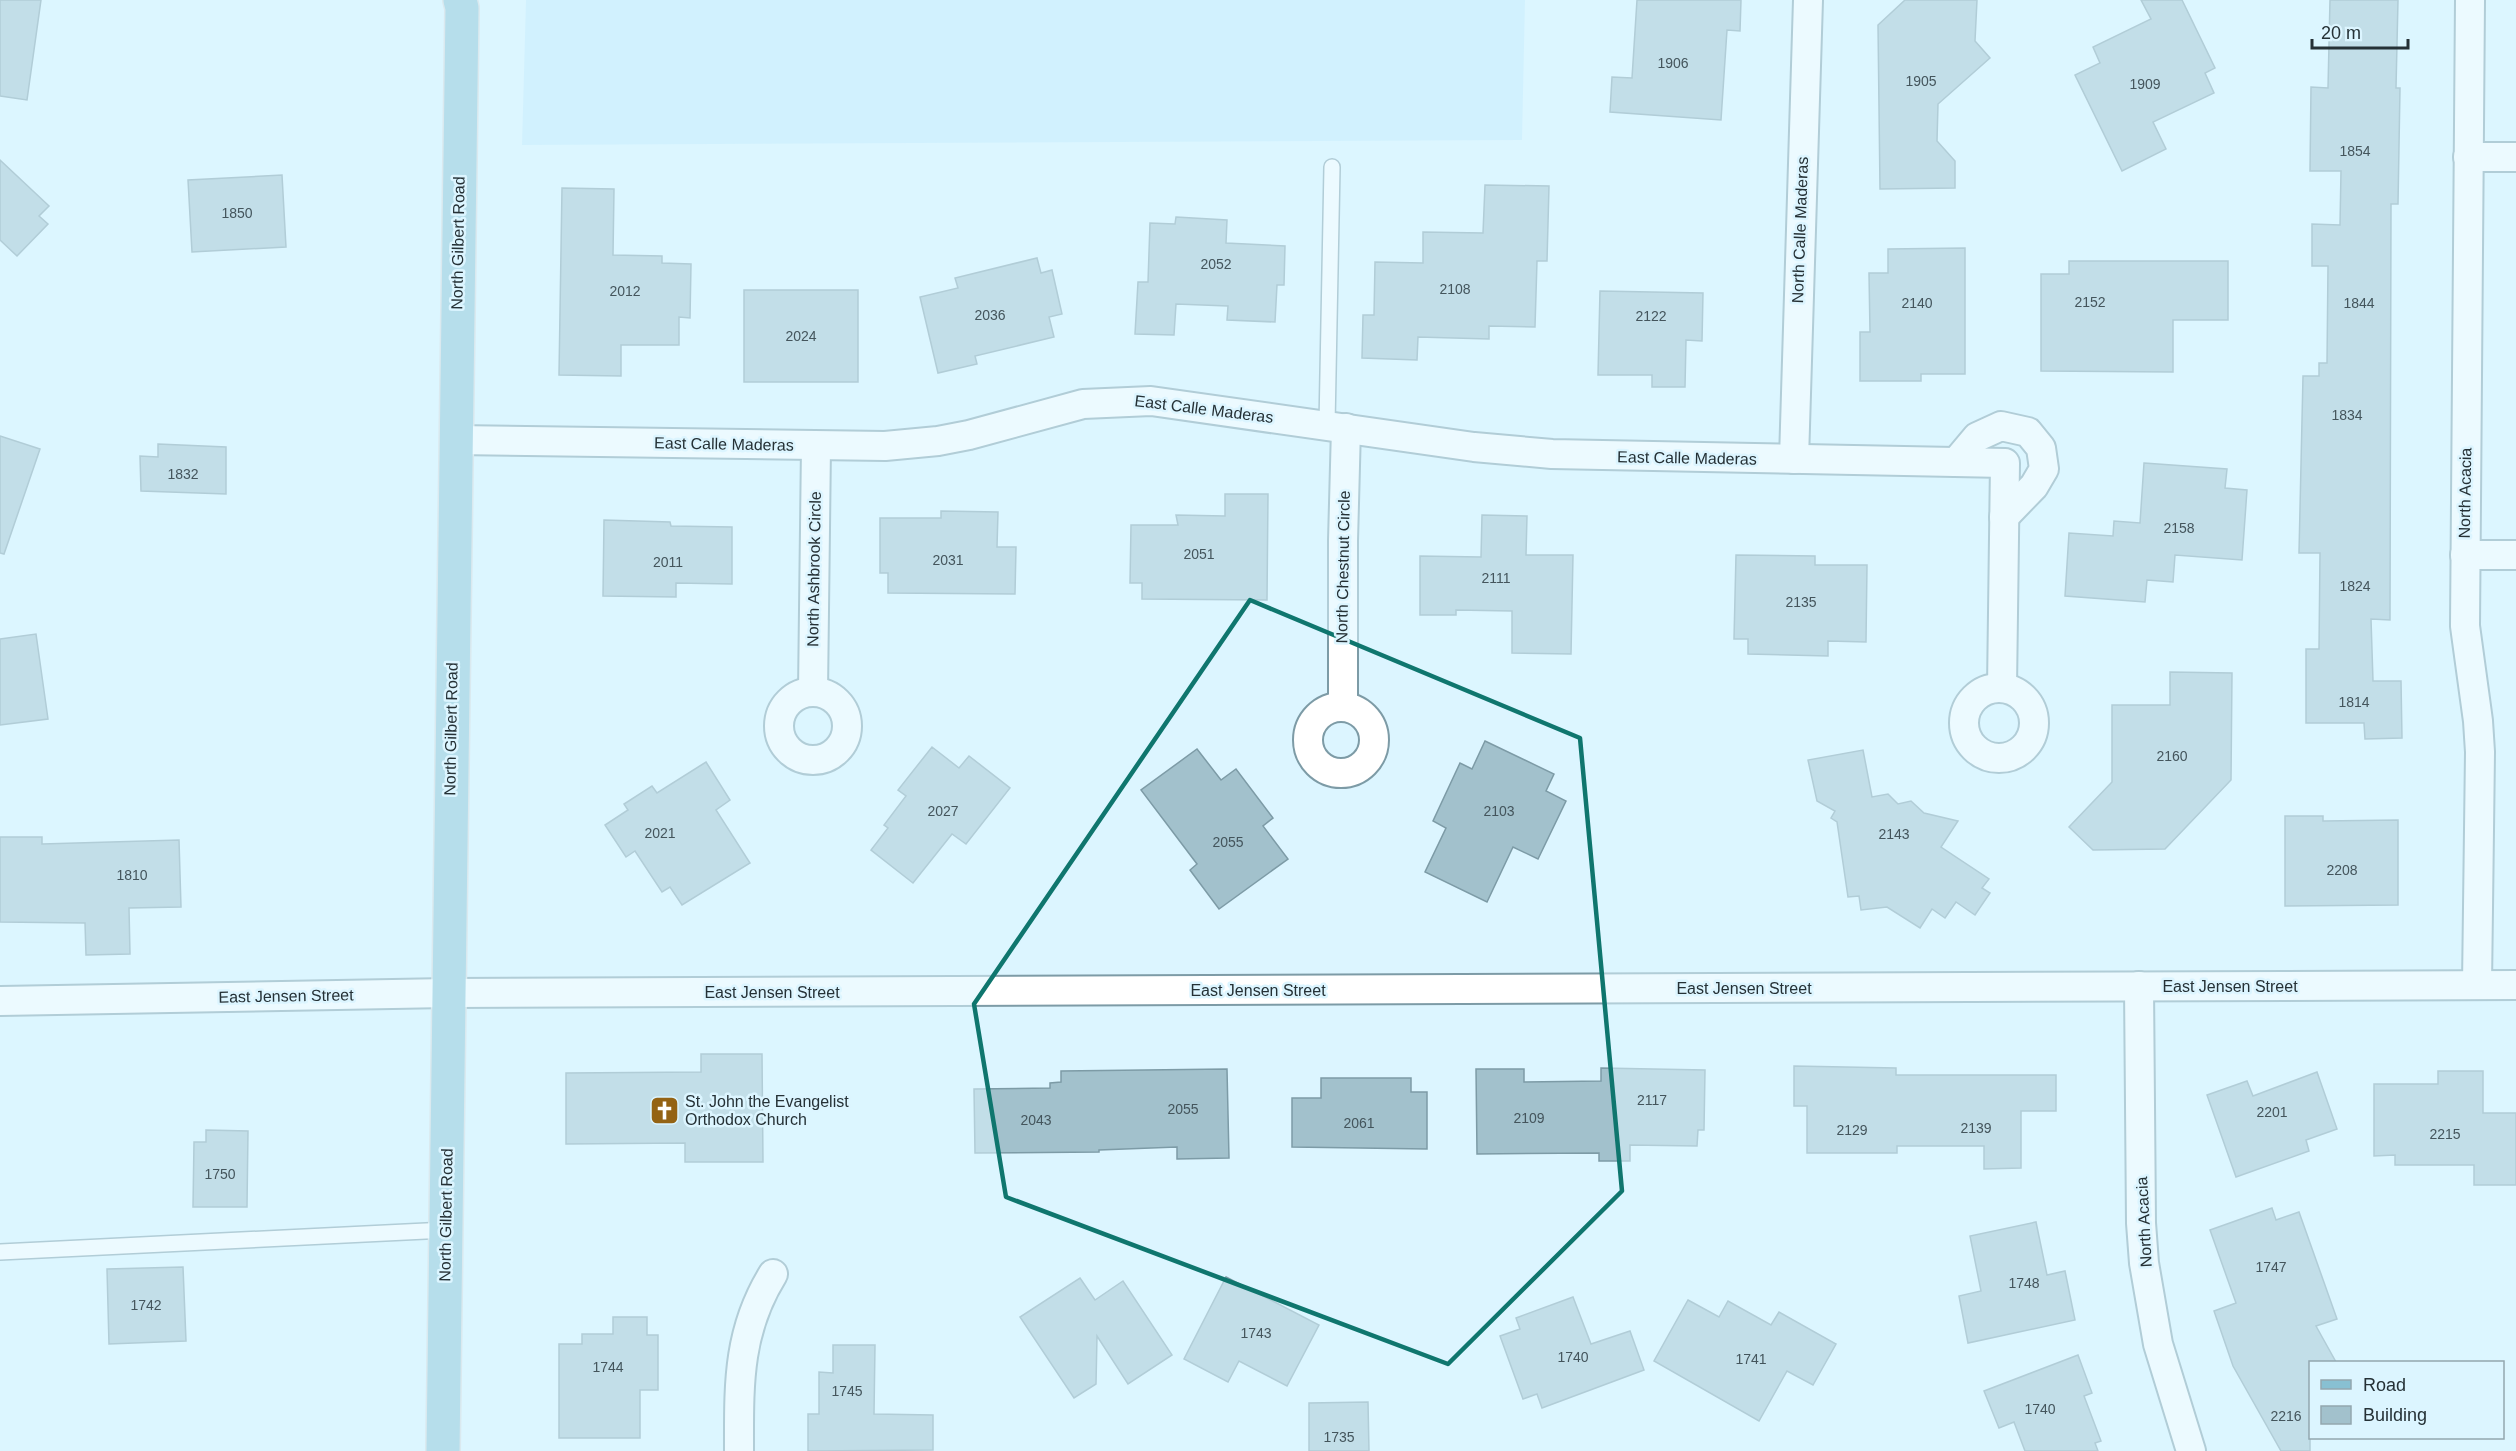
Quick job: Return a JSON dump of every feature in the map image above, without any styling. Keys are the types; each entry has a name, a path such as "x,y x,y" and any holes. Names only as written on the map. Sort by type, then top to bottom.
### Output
{"main road":[{"name":"North Gilbert Road","path":"442,1451 462,2"}],"street":[{"name":"North Calle Maderas","path":"1794,459 1808,0"},
{"name":"North Acacia","path":"2470,0 2465,555 2467,651 2478,721 2480,752 2477,985"},
{"path":"2468,158 2516,157"},
{"name":"East Calle Maderas","path":"455,440 885,446 938,441 1072,406 1116,400 1151,400 1474,447 1552,454 2005,463 2002,687"},
{"name":"North Chestnut Circle","path":"1336,426 1343,551 1343,707"},
{"path":"1956,462 1977,438 2001,426 2028,432 2041,448 2044,469 2034,486 2004,517"},
{"name":"North Ashbrook Circle","path":"813,692 816,446"},
{"path":"2465,555 2516,555"},
{"name":"East Jensen Street","path":"0,1001 448,993 2516,985"},
{"name":"North Acacia","path":"2139,986 2141,1223 2144,1263 2158,1344 2191,1451"},
{"path":"739,1451 740,1374 743,1347 759,1296 773,1274"}],"lane":[{"path":"1332,166 1336,426"},
{"path":"0,1252 446,1230"}],"highlighted area":[{"path":"1250,600 1580,738 1622,1191 1448,1364 1006,1197 974,1004"}],"shaded area":[{"path":"526,0 1525,0 1522,140 522,145"}],"building":[{"path":"0,0 41,0 27,100 0,96"},
{"path":"1637,0 1741,0 1740,31 1727,30 1721,120 1610,112 1612,77 1632,78"},
{"path":"1905,0 1977,0 1975,41 1990,58 1938,104 1937,141 1955,161 1955,188 1880,189 1878,25"},
{"path":"2141,0 2182,0 2215,68 2205,73 2214,93 2153,122 2166,149 2122,171 2075,75 2100,63 2093,47 2151,19"},
{"path":"2330,0 2398,0 2396,88 2400,88 2398,204 2391,204 2390,620 2371,619 2373,681 2401,681 2402,738 2365,739 2364,723 2306,723 2306,649 2319,649 2320,553 2299,553 2303,376 2319,376 2319,363 2327,363 2328,266 2312,266 2312,224 2340,225 2341,171 2310,171 2311,87 2328,88"},
{"path":"0,160 49,206 39,216 48,224 17,256 0,240"},
{"path":"282,175 286,247 192,252 188,180"},
{"path":"1485,185 1549,186 1547,261 1537,261 1535,327 1489,326 1489,339 1418,337 1417,360 1362,358 1363,315 1374,315 1375,262 1423,263 1423,232 1483,233"},
{"path":"562,188 614,189 613,255 662,256 662,263 691,264 690,318 679,317 679,345 621,345 621,376 559,375"},
{"path":"1176,217 1227,220 1226,243 1285,246 1284,285 1277,285 1275,322 1227,320 1228,306 1176,304 1174,335 1135,334 1138,282 1148,282 1150,223 1175,224"},
{"path":"1965,248 1965,374 1921,374 1921,381 1860,381 1860,332 1870,332 1869,273 1888,273 1888,249"},
{"path":"1037,258 1041,273 1052,270 1062,314 1049,317 1054,337 975,356 977,364 938,373 920,297 958,288 955,278"},
{"path":"2069,261 2228,261 2228,320 2173,320 2173,372 2041,371 2041,274 2069,274"},
{"path":"744,290 858,290 858,382 744,382"},
{"path":"1600,291 1703,293 1702,341 1686,340 1685,387 1652,387 1652,375 1598,375"},
{"path":"0,436 40,449 4,554 0,553"},
{"path":"158,444 226,447 226,494 141,491 140,456 158,457"},
{"path":"2144,463 2227,469 2225,488 2247,490 2242,560 2175,555 2173,582 2147,580 2145,602 2065,596 2069,533 2113,536 2114,521 2140,523"},
{"path":"1225,494 1268,494 1267,600 1142,599 1142,583 1130,583 1131,525 1178,525 1176,515 1225,516"},
{"path":"941,511 998,512 997,547 1016,547 1015,594 888,593 888,573 880,573 880,518 941,518"},
{"path":"1482,515 1527,516 1526,555 1573,555 1571,654 1512,653 1512,611 1456,610 1456,615 1420,615 1420,556 1481,557"},
{"path":"604,520 670,522 671,526 732,527 732,584 676,583 676,597 603,596"},
{"path":"1736,555 1815,556 1815,565 1867,565 1866,642 1828,641 1828,656 1748,654 1748,639 1734,639"},
{"path":"36,634 48,719 0,725 0,639"},
{"path":"2170,672 2232,673 2231,780 2165,849 2093,850 2069,827 2112,782 2112,705 2170,705"},
{"path":"1485,741 1554,774 1546,791 1566,801 1538,859 1513,847 1487,902 1425,872 1446,828 1433,821 1460,763 1472,769"},
{"path":"932,747 959,768 969,756 1010,788 966,844 952,834 913,883 871,850 888,828 884,825 906,796 898,790"},
{"path":"1197,749 1221,780 1236,769 1273,818 1263,826 1288,859 1219,909 1190,870 1197,864 1141,790"},
{"path":"1863,750 1872,797 1888,794 1898,804 1911,801 1924,813 1958,821 1941,847 1989,879 1982,888 1990,893 1975,915 1956,902 1945,918 1932,909 1920,928 1887,907 1861,910 1859,896 1848,897 1837,822 1831,818 1835,811 1817,801 1808,760"},
{"path":"706,762 730,800 716,810 750,863 682,905 670,887 662,892 635,851 626,857 605,825 628,810 624,804 652,786 657,793"},
{"path":"2285,816 2323,816 2323,821 2398,820 2398,905 2285,906"},
{"path":"0,837 42,837 42,844 179,840 181,907 129,908 130,954 86,955 85,923 0,922"},
{"name":"St. John the Evangelist Orthodox Church","path":"701,1054 762,1054 763,1162 685,1162 685,1143 566,1144 566,1073 701,1072"},
{"path":"1794,1066 1896,1068 1896,1075 2056,1075 2056,1111 2021,1111 2021,1168 1984,1169 1984,1146 1897,1146 1897,1153 1807,1153 1807,1106 1794,1106"},
{"path":"1601,1068 1705,1070 1704,1130 1698,1130 1697,1146 1630,1145 1630,1161 1599,1161 1599,1153 1477,1154 1476,1069 1524,1069 1524,1082 1601,1081"},
{"path":"1227,1069 1229,1158 1177,1159 1177,1147 1099,1150 1099,1152 975,1153 974,1089 1050,1088 1050,1083 1061,1082 1061,1071"},
{"path":"2438,1071 2483,1071 2483,1113 2516,1113 2516,1185 2474,1185 2474,1165 2395,1165 2395,1155 2374,1156 2374,1084 2438,1084"},
{"path":"2317,1072 2337,1129 2306,1140 2309,1151 2236,1177 2207,1095 2247,1081 2253,1096"},
{"path":"1321,1078 1411,1078 1411,1092 1427,1092 1427,1149 1292,1147 1292,1098 1321,1098"},
{"path":"206,1130 248,1131 247,1207 193,1207 194,1142 206,1142"},
{"path":"2272,1208 2276,1220 2299,1212 2337,1319 2316,1326 2335,1361 2309,1361 2310,1451 2281,1451 2233,1366 2214,1311 2236,1303 2210,1230"},
{"path":"2036,1222 2047,1275 2065,1271 2075,1320 1968,1343 1959,1296 1981,1291 1970,1236"},
{"path":"183,1267 186,1341 109,1344 107,1269"},
{"path":"1226,1277 1319,1325 1287,1386 1239,1361 1228,1382 1184,1359"},
{"path":"1080,1278 1095,1300 1123,1281 1172,1355 1128,1384 1097,1336 1096,1384 1074,1398 1020,1317"},
{"path":"1573,1297 1591,1344 1630,1331 1644,1370 1542,1408 1537,1394 1523,1399 1500,1336 1520,1329 1516,1318"},
{"path":"1688,1300 1719,1317 1728,1301 1771,1325 1779,1312 1836,1344 1813,1385 1787,1371 1759,1421 1654,1361"},
{"path":"613,1317 647,1317 647,1335 658,1335 658,1390 640,1390 640,1438 559,1438 559,1344 582,1344 582,1334 613,1334"},
{"path":"833,1345 875,1345 874,1414 933,1415 933,1450 808,1451 808,1414 819,1414 819,1372 833,1373"},
{"path":"2078,1355 2092,1393 2084,1396 2101,1441 2095,1443 2098,1451 2025,1451 2014,1422 1999,1428 1984,1391"},
{"path":"1368,1402 1369,1451 1309,1451 1309,1403"}],"place":[{"name":"St. John the Evangelist Orthodox Church","path":"664,1110"}]}
